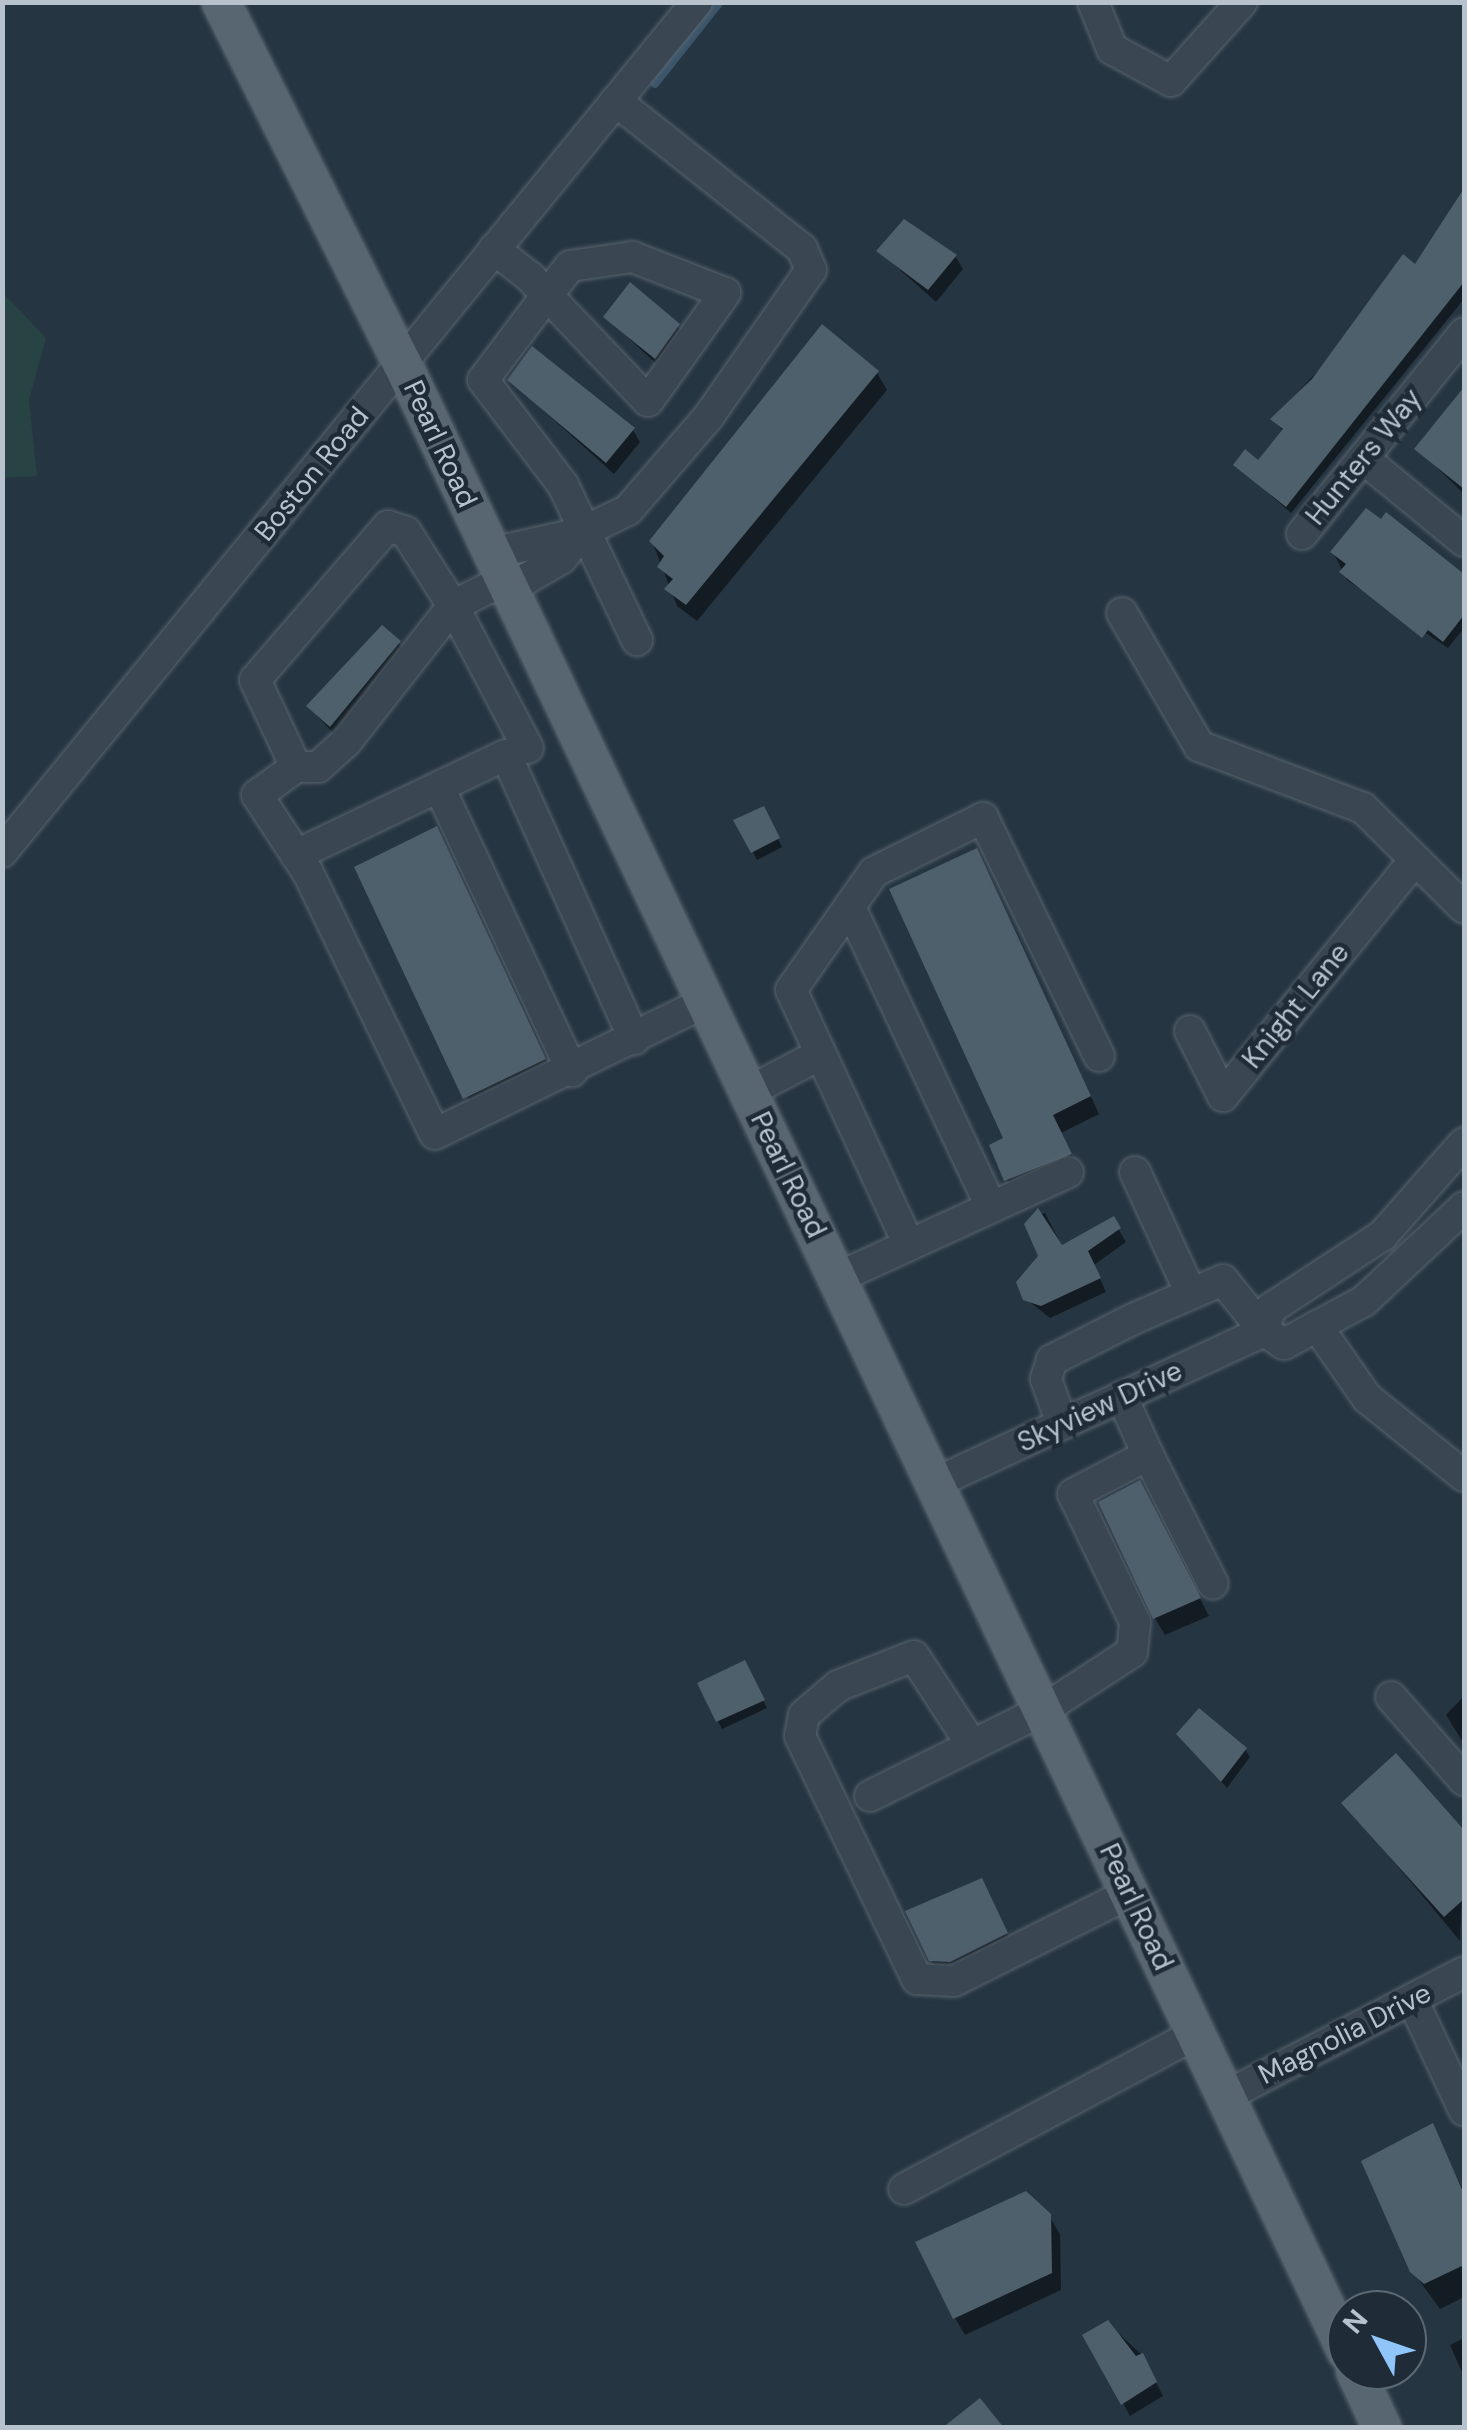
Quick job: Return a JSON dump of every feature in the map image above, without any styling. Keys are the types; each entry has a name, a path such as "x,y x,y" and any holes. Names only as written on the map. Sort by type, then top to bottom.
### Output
{"main road":[{"name":"Pearl Road","path":"221,2 402,363 1327,2310"},
{"path":"1365,2390 1382,2428"}],"street":[{"name":"Boston Road","path":"2,852 697,2"},
{"path":"1093,2 1112,49 1136,70 1171,81 1242,2"},
{"path":"616,101 802,249 811,270 649,487 612,521 501,574 453,606 346,742 318,766 296,767 257,795 296,854 436,1134 572,1072 704,1003"},
{"path":"494,248 547,294 648,401 726,293 632,257 570,266 547,294 483,380 563,486 581,533 637,640"},
{"name":"Hunters Way","path":"1302,534 1464,333"},
{"path":"1364,459 1464,541"},
{"path":"296,767 255,680 388,526 406,532 453,606 517,751 634,1039"},
{"path":"1122,614 1200,746 1248,772 1338,794 1464,908"},
{"path":"296,854 517,751 576,732"},
{"path":"438,787 572,1072"},
{"path":"908,1245 791,990 874,872 983,818 1099,1056"},
{"name":"Knight Lane","path":"1190,1031 1223,1096 1415,860"},
{"path":"850,907 992,1207"},
{"path":"748,1092 821,1054"},
{"name":"Skyview Drive","path":"935,1483 1264,1331 1270,1310 1383,1235 1464,1143"},
{"path":"837,1278 1068,1172"},
{"path":"1135,1172 1191,1294"},
{"name":"Skyview Drive","path":"1264,1331 1284,1344 1317,1326 1412,1264 1464,1206"},
{"path":"1062,1424 1046,1380 1052,1360 1191,1294 1223,1280 1264,1331"},
{"path":"1317,1326 1367,1398 1464,1476"},
{"path":"1122,1396 1213,1584"},
{"path":"870,1796 1043,1710 1132,1652 1134,1622 1073,1494 1148,1455"},
{"path":"972,1745 914,1656 838,1686 804,1715 800,1736 917,1979 954,1981 1130,1893"},
{"path":"1391,1697 1464,1780"},
{"name":"Magnolia Drive","path":"1226,2096 1464,1972"},
{"path":"1412,2000 1464,2110"},
{"path":"904,2189 1196,2034"}],"green space":[{"path":"2,292 46,338 29,400 37,476 3,478"}],"building":[{"path":"1464,188 1464,282 1286,507 1233,465 1245,449 1258,460 1283,429 1270,419 1312,379 1403,254 1415,264"},
{"path":"904,219 957,255 928,290 876,251"},
{"path":"630,282 680,324 655,359 603,317"},
{"path":"822,324 879,371 686,605 664,589 673,579 657,567 664,556 649,541"},
{"path":"532,346 635,428 606,463 507,380"},
{"path":"1464,387 1464,489 1414,449"},
{"path":"1366,508 1381,519 1386,512 1464,574 1464,615 1443,642 1428,630 1422,638 1339,572 1346,564 1330,552"},
{"path":"382,625 401,641 330,727 306,706"},
{"path":"764,806 780,838 751,853 733,820"},
{"path":"437,826 546,1059 463,1099 354,867"},
{"path":"977,848 1091,1096 1053,1115 1072,1154 1004,1181 989,1145 1003,1138 889,889"},
{"path":"1038,1208 1062,1245 1114,1216 1121,1228 1088,1251 1101,1278 1041,1306 1023,1300 1016,1282 1038,1256 1024,1224"},
{"path":"1140,1480 1201,1598 1153,1619 1098,1502"},
{"path":"745,1660 765,1700 716,1722 697,1683"},
{"path":"1199,1708 1247,1748 1221,1782 1176,1734"},
{"path":"1396,1753 1464,1830 1464,1899 1444,1917 1341,1803"},
{"path":"982,1878 1008,1933 950,1962 929,1961 905,1911"},
{"path":"1433,2123 1464,2194 1464,2265 1424,2284 1410,2272 1361,2161"},
{"path":"1026,2191 1051,2214 1052,2273 953,2319 915,2242"},
{"path":"1108,2320 1136,2356 1143,2353 1157,2382 1121,2405 1082,2335"},
{"path":"980,2398 1004,2428 942,2428"}],"waterway":[{"path":"655,84 720,2"}]}
